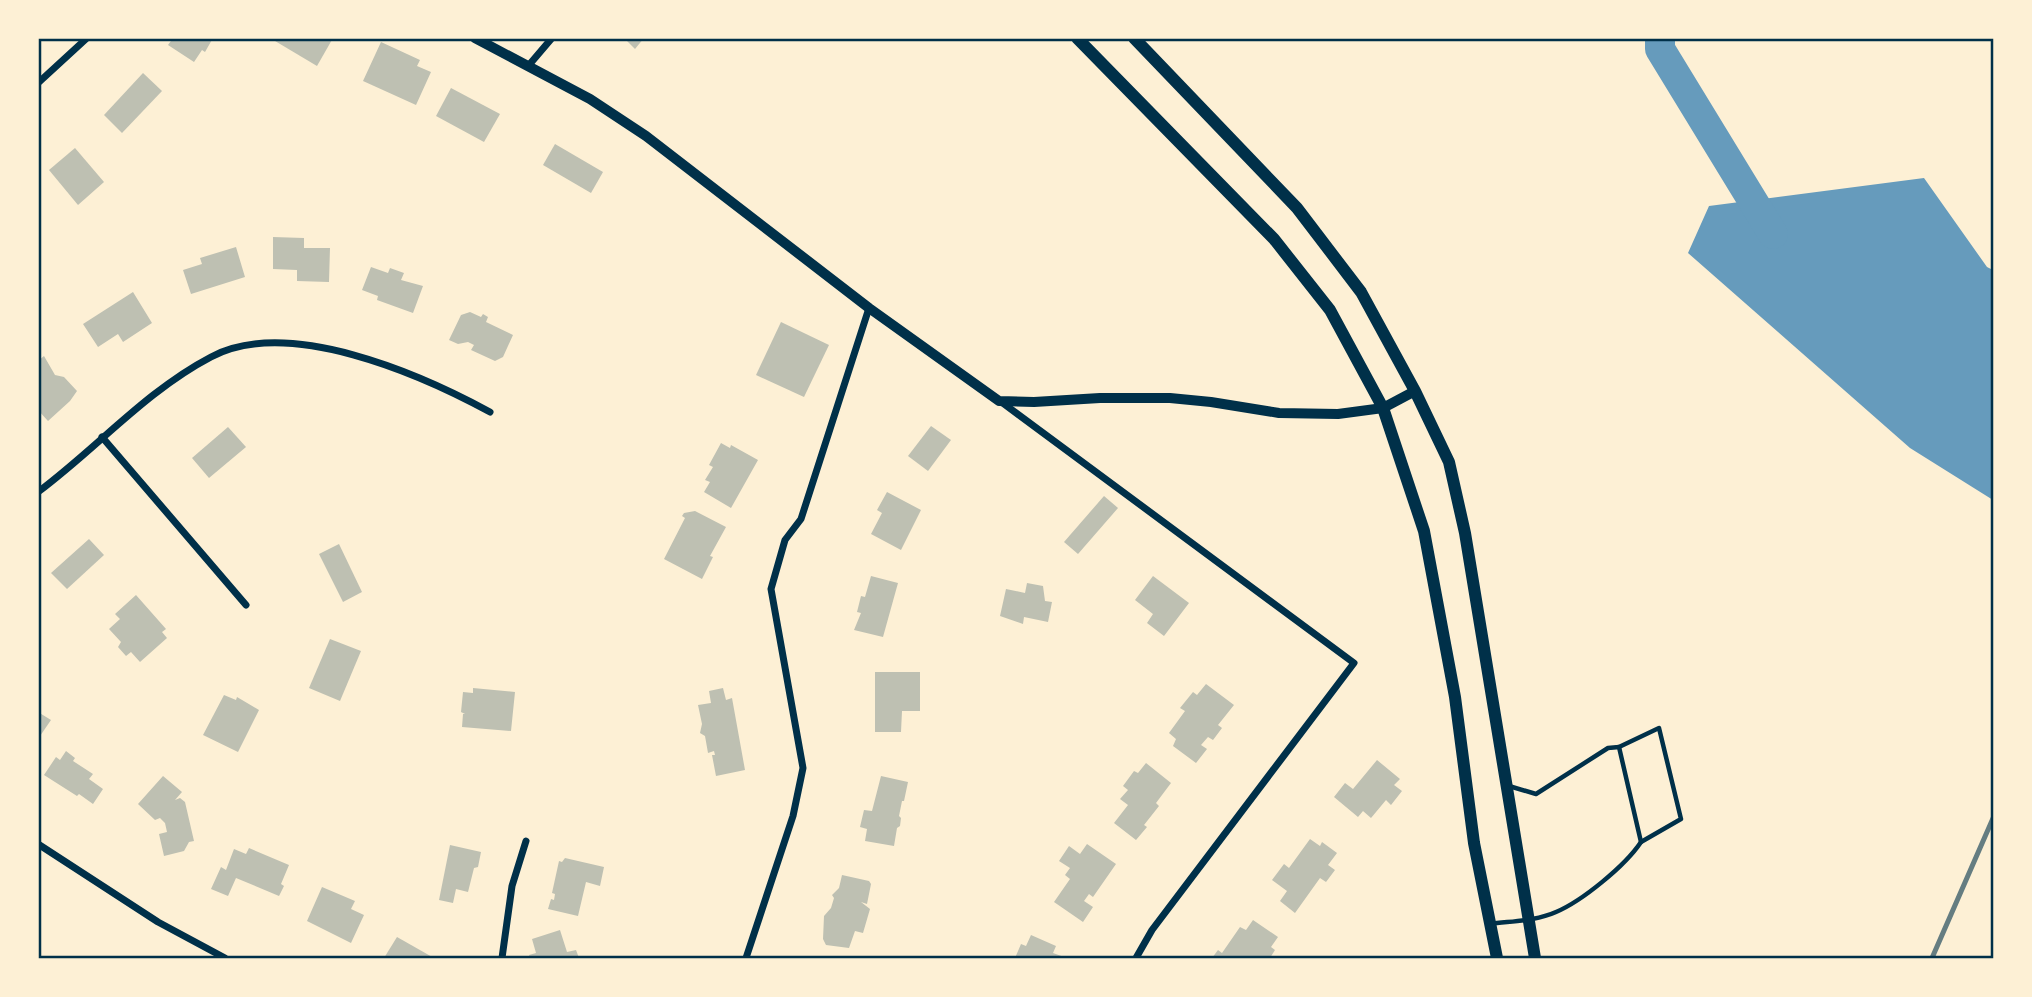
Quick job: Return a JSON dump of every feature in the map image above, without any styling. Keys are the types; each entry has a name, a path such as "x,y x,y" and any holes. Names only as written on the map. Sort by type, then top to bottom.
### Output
{"main road":[{"path":"1076,38 1274,239 1330,310 1383,408 1424,531 1455,697 1474,844 1497,958"},
{"path":"1134,38 1297,208 1362,292 1449,462 1465,533 1535,958"}],"street":[{"path":"38,83 87,38"},
{"path":"475,38 590,99 646,136 869,308 1354,663 1152,930 1136,958"},
{"path":"529,65 552,38"},
{"path":"746,958 793,816 803,768 771,589 785,540 801,519 869,308"},
{"path":"38,492 181,374 214,355 244,347 307,345 360,357 446,388 490,412"},
{"path":"999,401 1170,398 1299,415 1338,414 1383,408 1415,391"},
{"path":"102,437 246,605"},
{"path":"502,958 512,886 526,841"},
{"path":"38,844 158,922 225,958"}],"lane":[{"path":"1489,924 1527,920 1558,912 1602,882 1633,855 1641,842 1681,819 1659,729 1619,747 1608,748 1536,794 1506,785"},
{"path":"1619,747 1641,842"}],"water":[{"path":"1924,178 1987,267 1993,270 1993,500 1910,448 1688,253 1709,206"}],"building":[{"path":"173,38 213,38 205,52 202,50 194,62 168,45"},
{"path":"270,38 333,38 317,66"},
{"path":"624,38 644,38 635,49"},
{"path":"381,42 420,60 417,66 431,72 416,105 363,81"},
{"path":"143,73 162,91 122,133 104,115"},
{"path":"451,88 500,114 484,142 436,116"},
{"path":"555,144 603,172 591,193 543,165"},
{"path":"75,148 104,182 78,205 49,170"},
{"path":"273,237 304,238 304,248 330,248 329,282 297,281 297,270 273,269"},
{"path":"236,247 245,277 191,294 183,270 202,264 200,258"},
{"path":"371,267 388,273 390,268 404,273 401,280 423,286 413,313 377,300 378,296 362,290"},
{"path":"133,292 152,323 123,342 118,334 98,347 83,324"},
{"path":"470,312 481,317 483,314 488,317 486,322 513,335 503,357 495,361 471,350 474,345 468,342 458,344 449,340 461,315"},
{"path":"781,322 829,345 804,397 756,375"},
{"path":"44,356 55,375 64,377 77,391 48,421 38,410 38,361"},
{"path":"931,426 951,440 928,471 908,456"},
{"path":"228,427 246,447 209,478 192,458"},
{"path":"721,443 730,448 731,445 758,460 731,508 704,492 710,482 705,480 713,467 709,465"},
{"path":"887,492 921,510 901,550 871,534 882,513 877,510"},
{"path":"1104,496 1118,508 1078,554 1064,542"},
{"path":"695,511 726,527 710,556 713,557 702,579 664,559 685,518 682,516"},
{"path":"89,539 104,555 67,589 51,573"},
{"path":"339,544 362,592 343,602 319,554"},
{"path":"871,576 898,583 883,637 854,630 861,613 857,612 861,596 865,597"},
{"path":"1153,576 1189,603 1164,636 1147,623 1153,614 1135,600"},
{"path":"1027,583 1043,586 1045,601 1052,602 1048,622 1024,617 1023,624 1000,616 1006,589 1025,593"},
{"path":"136,595 166,629 162,632 167,638 140,662 131,652 126,656 118,647 121,642 109,629 120,619 115,614"},
{"path":"330,639 361,651 340,701 309,688"},
{"path":"875,672 920,672 920,711 902,711 901,732 875,732"},
{"path":"1206,684 1234,705 1218,725 1222,728 1213,740 1208,737 1201,745 1207,749 1196,763 1173,746 1176,739 1169,733 1185,711 1180,708 1193,692 1197,695"},
{"path":"473,688 515,692 511,731 462,727 465,714 461,712 463,692 473,693"},
{"path":"723,688 726,700 732,698 745,770 716,776 712,755 715,755 714,751 708,753 705,736 700,733 702,724 698,705 711,703 709,691"},
{"path":"224,695 236,700 237,697 259,710 238,752 203,735"},
{"path":"38,712 51,720 38,739"},
{"path":"66,751 75,758 73,761 93,774 89,779 103,789 93,804 44,775 56,757 60,760"},
{"path":"1377,760 1400,779 1394,785 1402,791 1391,805 1386,800 1371,818 1363,811 1358,817 1334,797 1345,783 1353,789"},
{"path":"1146,763 1171,783 1156,803 1159,806 1144,825 1147,827 1136,840 1114,823 1128,805 1120,799 1128,790 1123,786 1134,771 1138,773"},
{"path":"163,776 182,792 175,800 180,798 185,802 194,841 189,842 184,851 164,856 159,834 167,832 165,823 160,818 155,820 138,804"},
{"path":"881,776 908,782 894,846 865,841 867,829 860,827 864,810 872,811"},
{"path":"1310,839 1320,846 1322,842 1337,853 1328,865 1335,870 1326,882 1320,878 1295,913 1280,901 1287,891 1272,880 1284,864 1289,868"},
{"path":"1087,844 1116,864 1093,897 1089,894 1084,901 1093,907 1083,922 1054,902 1070,879 1065,875 1070,868 1059,861 1069,846 1080,854"},
{"path":"450,845 481,852 468,892 456,889 453,903 439,900"},
{"path":"249,848 289,865 279,896 236,878 228,896 211,889 221,867 226,870 234,849 246,854"},
{"path":"565,858 604,867 600,886 586,882 578,916 548,909 551,899 554,900 555,894 552,893 559,861 562,862"},
{"path":"842,875 869,881 871,884 867,904 861,902 870,909 863,933 855,931 849,948 826,945 823,939 824,916 831,908 834,898 832,895 839,888"},
{"path":"322,887 355,901 351,909 364,915 351,943 307,921"},
{"path":"1253,920 1278,937 1271,947 1275,950 1270,958 1212,958 1218,950 1222,953 1240,927 1246,930"},
{"path":"560,930 567,952 576,950 579,958 530,958 529,955 536,953 532,939"},
{"path":"1031,935 1056,946 1053,953 1067,958 1015,958 1021,944 1026,946"},
{"path":"397,937 434,958 384,958"}],"waterway":[{"path":"1660,38 1660,49 1773,234"}],"railway":[{"path":"1932,958 1994,816"}]}
